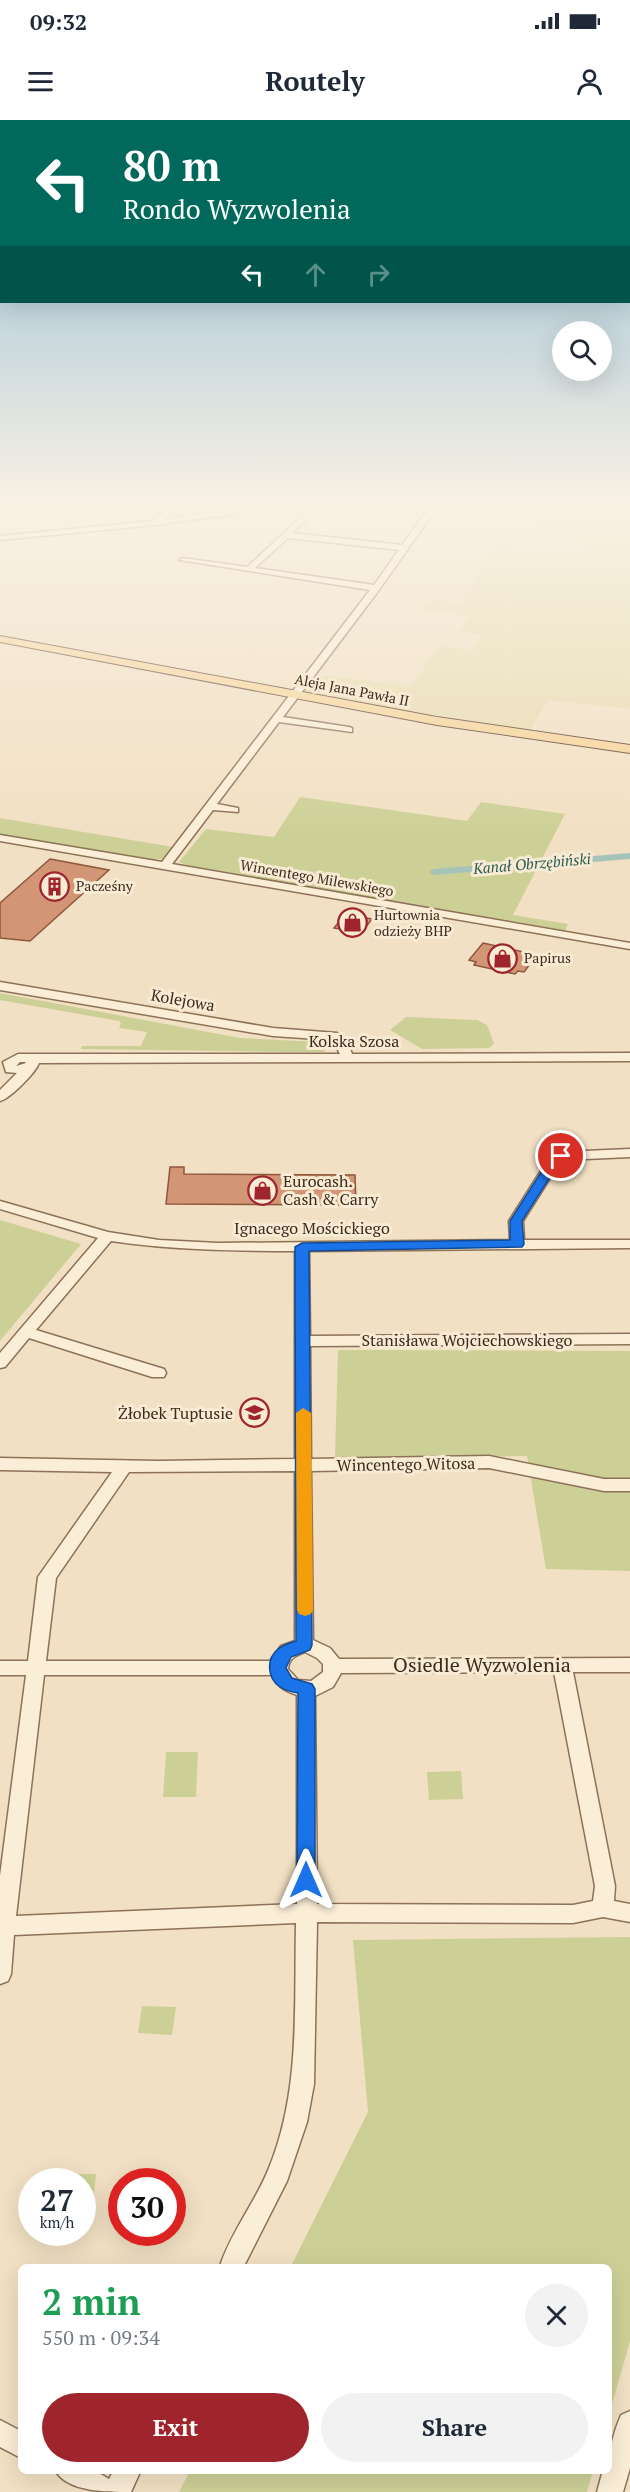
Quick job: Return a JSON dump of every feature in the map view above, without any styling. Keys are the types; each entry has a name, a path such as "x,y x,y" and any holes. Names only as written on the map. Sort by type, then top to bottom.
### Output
{"main road":[{"name":"Aleja Jana Pawła II","path":"0,639 437,721 630,749"}],"street":[{"path":"164,867 357,613"},
{"path":"275,719 350,730"},
{"path":"251,751 268,753"},
{"path":"210,806 234,810"},
{"name":"Wincentego Milewskiego","path":"0,838 630,946"},
{"name":"Kolejowa","path":"0,986 273,1032 337,1037 343,1042 347,1058"},
{"name":"Kolska Szosa","path":"0,1056 18,1065 79,1058 630,1057"},
{"path":"3,1095 21,1078 18,1065"},
{"path":"517,1244 516,1221 554,1161 561,1156 630,1153"},
{"name":"Ignacego Mościckiego","path":"0,1205 106,1236 159,1244 302,1247 630,1244"},
{"path":"0,1363 106,1236"},
{"path":"302,1247 304,1645"},
{"path":"27,1332 158,1373"},
{"name":"Stanisława Wojciechowskiego","path":"303,1341 630,1339"},
{"name":"Wincentego Witosa","path":"0,1464 124,1467 489,1462 604,1485 630,1485"},
{"path":"0,1974 47,1577 124,1467"},
{"path":"304,1645 324,1651 331,1658 333,1666 332,1675 326,1682 306,1689 286,1683 280,1676 278,1668 279,1660 285,1652 304,1645"},
{"path":"562,1665 605,1886 603,1908"},
{"name":"Osiedle Wyzwolenia","path":"333,1666 630,1665"},
{"path":"0,1668 278,1668"},
{"path":"233,2264 279,2173 296,2122 303,2084 307,1912 306,1689"},
{"path":"4,1926 307,1912 573,1914 603,1908 630,1913"},
{"path":"610,2492 630,2424"},
{"path":"0,2433 18,2443"},
{"path":"75,2474 106,2492"},
{"path":"117,2492 126,2474"}],"shaded area":[{"path":"443,613 630,613 630,709 548,700 530,730 305,692 317,675 412,686 438,646 472,650 481,635 458,632 469,616"}],"green space":[{"path":"300,797 467,821 481,802 565,814 513,915 568,924 565,931 189,866 179,862 206,829 274,837"},
{"path":"0,818 173,847 162,859 152,860 0,834"},
{"path":"0,993 240,1038 321,1042 329,1048 323,1052 81,1049 82,1046 141,1046 147,1032 119,1028 121,1023 119,1021 0,1000"},
{"path":"406,1017 477,1020 487,1025 494,1044 489,1048 422,1049 390,1030"},
{"path":"0,1220 81,1244 0,1341"},
{"path":"338,1350 630,1351 630,1571 546,1569 527,1456 335,1458"},
{"path":"166,1752 198,1752 196,1797 163,1797"},
{"path":"461,1771 463,1799 429,1800 427,1772"},
{"path":"630,1937 630,2341 612,2404 612,2264 292,2264 368,2112 353,1940"},
{"path":"142,2006 176,2007 172,2035 138,2033"},
{"path":"188,2474 592,2474 587,2492 179,2492"}],"building":[{"name":"Pacześny","path":"50,859 109,870 30,941 0,938 0,903"},
{"name":"Hurtownia odzieży BHP","path":"345,914 372,919 361,933 334,928"},
{"name":"Papirus","path":"483,943 537,955 524,972 518,971 515,974 474,965 476,962 469,960"},
{"name":"Eurocash. Cash & Carry","path":"170,1167 184,1167 184,1174 355,1175 356,1205 166,1204"}],"waterway":[{"name":"Kanał Obrzębiński","path":"434,872 630,856"}],"slow traffic":[{"path":"303,1413 305,1610"}],"place":[{"name":"Pacześny","path":"55,886"},
{"name":"Hurtownia odzieży BHP","path":"353,923"},
{"name":"Papirus","path":"503,958"},
{"name":"Eurocash. Cash & Carry","path":"262,1190"},
{"name":"Żłobek Tuptusie","path":"254,1413"}],"route":[{"path":"306,1880 306,1689 296,1688 286,1683 280,1676 278,1668 279,1660 285,1652 304,1645 302,1247 517,1244 516,1221 554,1161 561,1156"}]}
